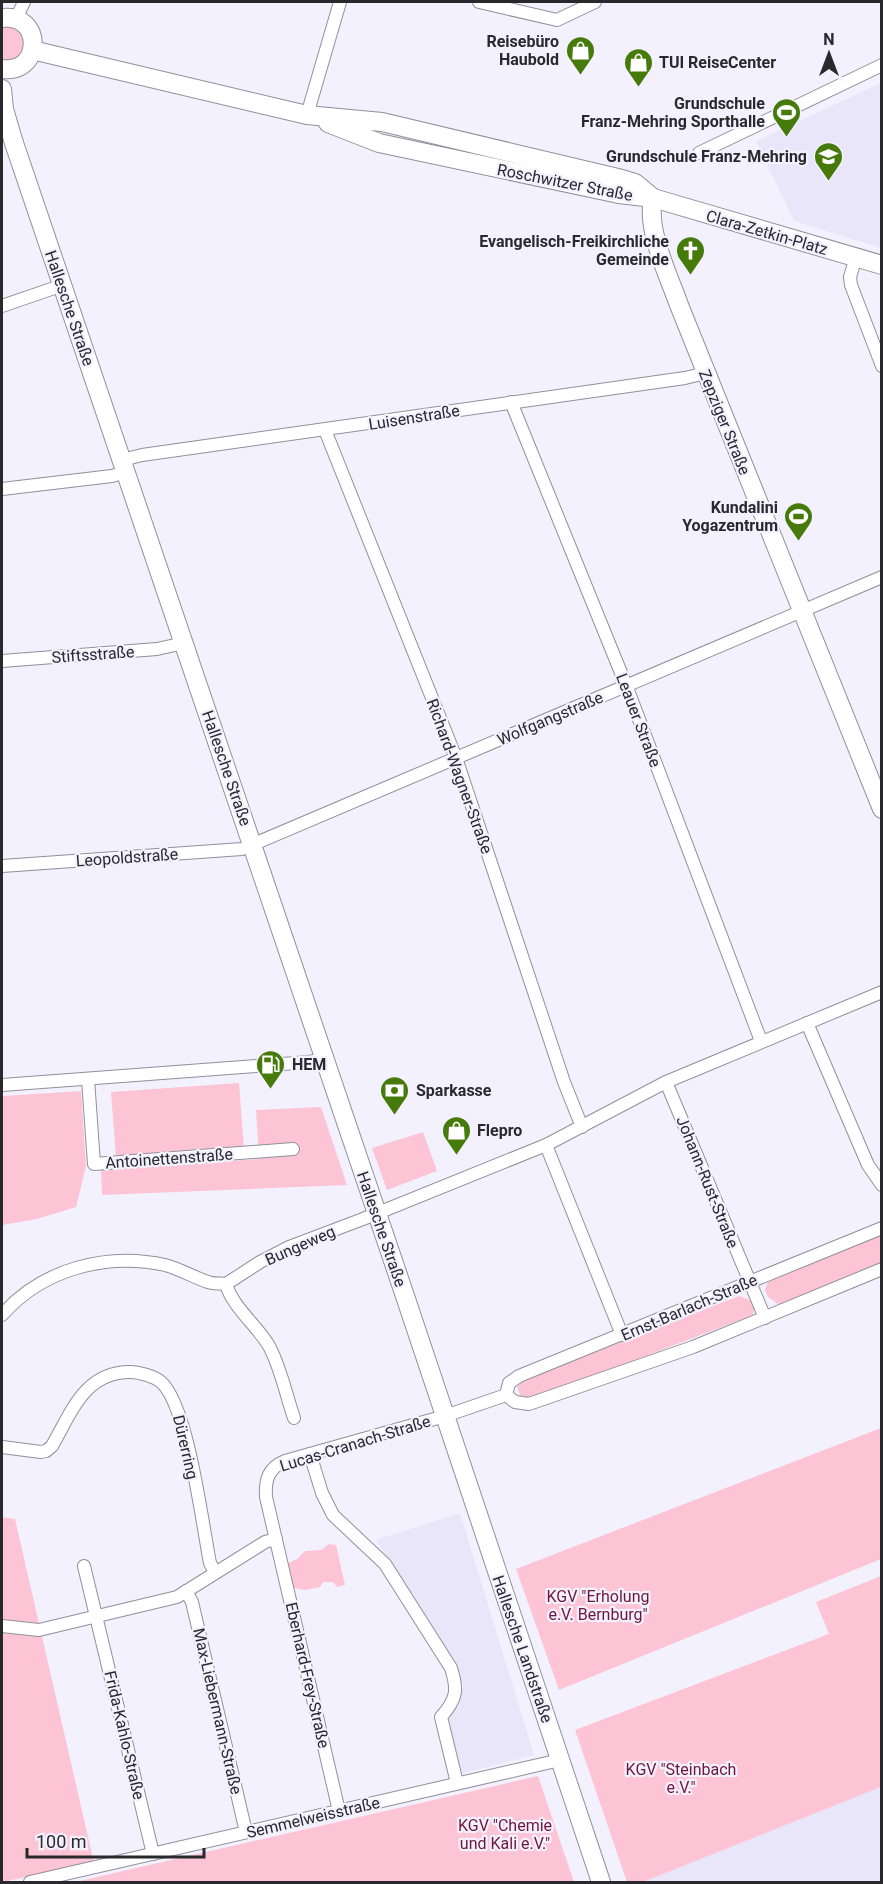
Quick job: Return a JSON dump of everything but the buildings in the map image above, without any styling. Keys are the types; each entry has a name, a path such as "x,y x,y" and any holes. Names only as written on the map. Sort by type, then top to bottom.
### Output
{"main road":[{"path":"2,69 10,70 21,66 32,50 33,42 30,32 23,23 9,19"},
{"name":"Roschwitzer Straße","path":"32,50 307,114 382,122 622,179 635,183 653,198"},
{"name":"Hallesche Straße","path":"2,89 4,122 63,285 445,1416"},
{"name":"Clara-Zetkin-Platz","path":"653,198 882,265"},
{"name":"Zepziger Straße","path":"653,198 651,215 654,234 679,305 882,809"},
{"name":"Hallesche Landstraße","path":"445,1416 601,1882"}],"street":[{"path":"9,19 24,2"},
{"path":"307,114 340,2"},
{"path":"479,2 557,20 595,2"},
{"path":"699,153 882,65"},
{"path":"856,257 850,277 851,285 882,366"},
{"path":"2,306 63,285"},
{"name":"Luisenstraße","path":"2,489 112,476 136,456 685,378 705,373"},
{"name":"Leauer Straße","path":"511,402 626,685 761,1041"},
{"name":"Richard-Wagner-Straße","path":"325,430 456,758 564,1082 582,1127"},
{"name":"Wolfgangstraße","path":"252,844 882,577"},
{"name":"Stiftsstraße","path":"2,660 157,649 184,643"},
{"name":"Leopoldstraße","path":"2,866 232,850 252,844"},
{"path":"377,1214 546,1145 666,1082 882,992"},
{"path":"807,1023 868,1165 881,1182"},
{"path":"2,1085 313,1062 325,1059"},
{"name":"Antoinettenstraße","path":"88,1079 94,1164 293,1149"},
{"name":"Johann-Rust-Straße","path":"666,1082 765,1318"},
{"path":"546,1145 622,1335"},
{"name":"Bungeweg","path":"226,1284 281,1250 377,1214"},
{"name":"Ernst-Barlach-Straße","path":"506,1395 509,1383 519,1376 882,1228"},
{"path":"2,1315 20,1297 48,1280 72,1269 105,1261 146,1262 168,1266 209,1282 226,1284 232,1300 260,1332 270,1348 294,1418"},
{"path":"445,1416 506,1395 515,1402 529,1404 693,1347 882,1269"},
{"name":"Dürerring","path":"2,1447 46,1451 52,1446 82,1394 96,1380 115,1372 136,1372 160,1381 176,1404 210,1563 215,1572"},
{"name":"Lucas-Cranach-Straße","path":"276,1539 266,1497 268,1476 278,1464 445,1416"},
{"path":"310,1454 322,1493 333,1515 385,1564 451,1668 455,1680 455,1695 451,1705 441,1717 457,1783"},
{"path":"2,1626 39,1630 177,1597 265,1542 276,1539"},
{"name":"Eberhard-Frey-Straße","path":"276,1539 339,1811"},
{"name":"Frida-Kahlo-Straße","path":"84,1566 153,1854"},
{"name":"Max-Liebermann-Straße","path":"186,1592 192,1602 246,1832"},
{"name":"Semmelweisstraße","path":"30,1882 560,1760"}],"shaded area":[{"name":"Grundschule Franz-Mehring","path":"881,83 881,248 794,221 756,141"},
{"path":"460,1513 534,1755 460,1774 445,1716 458,1706 463,1686 453,1659 376,1540"},
{"path":"881,1787 881,1882 643,1882"}],"green space":[{"path":"2,27 18,31 24,43 19,55 2,61"},
{"path":"239,1083 244,1149 116,1158 111,1092"},
{"path":"81,1091 86,1166 76,1207 37,1219 2,1225 2,1096"},
{"path":"321,1107 347,1185 102,1195 101,1170 259,1159 256,1110"},
{"path":"423,1132 437,1171 387,1190 372,1148"},
{"path":"881,1235 881,1264 785,1303 778,1304 768,1297 765,1290 768,1282"},
{"path":"739,1296 750,1300 755,1305 753,1315 541,1396 530,1399 521,1397 517,1387 522,1381"},
{"name":"KGV \"Erholung e.V. Bernburg\"","path":"881,1428 881,1559 559,1690 516,1569"},
{"path":"2,1517 15,1519 94,1863 2,1882"},
{"path":"329,1544 336,1545 345,1585 337,1587 333,1582 323,1582 320,1587 305,1590 293,1588 288,1563 297,1559 305,1551 321,1550"},
{"name":"KGV \"Steinbach e.V.\"","path":"881,1576 881,1787 643,1882 627,1882 575,1730 829,1634 816,1602"},
{"name":"KGV \"Chemie und Kali e.V.\"","path":"538,1776 574,1882 75,1882"}],"place":[{"name":"Reisebüro Haubold","path":"580,76"},
{"name":"TUI ReiseCenter","path":"638,88"},
{"name":"Grundschule Franz-Mehring Sporthalle","path":"786,138"},
{"name":"Grundschule Franz-Mehring","path":"828,182"},
{"name":"Evangelisch-Freikirchliche Gemeinde","path":"690,276"},
{"name":"Kundalini Yogazentrum","path":"799,542"},
{"name":"HEM","path":"271,1090"},
{"name":"Sparkasse","path":"395,1116"},
{"name":"Flepro","path":"456,1156"}]}
